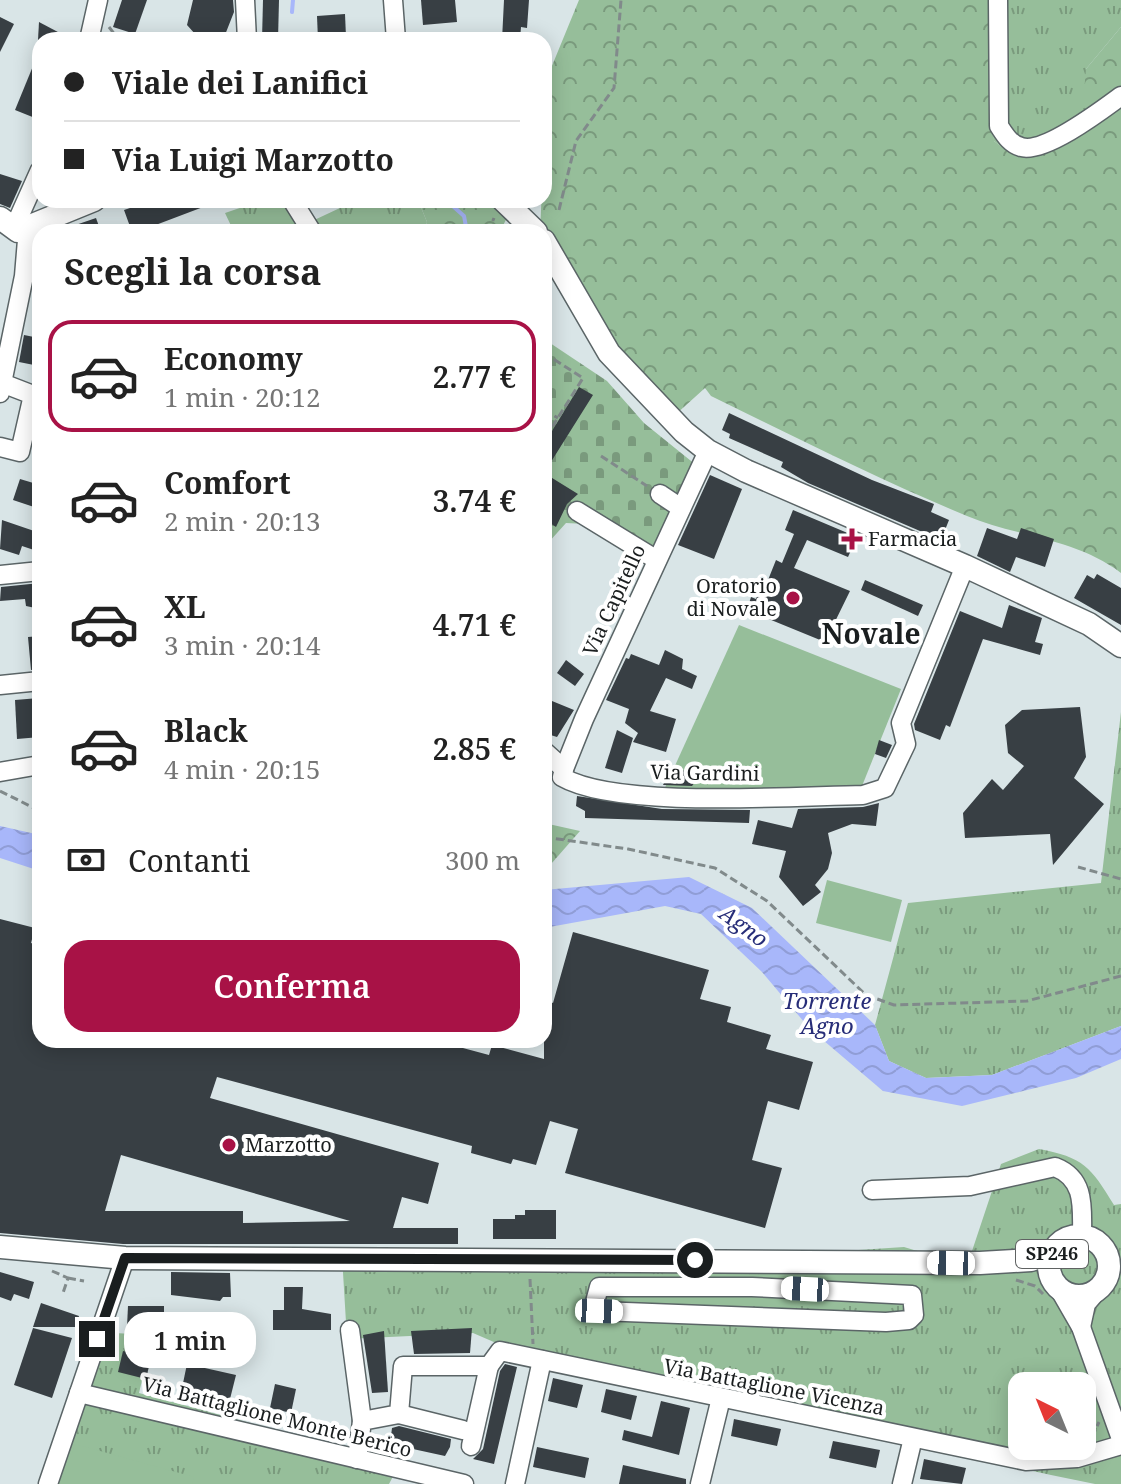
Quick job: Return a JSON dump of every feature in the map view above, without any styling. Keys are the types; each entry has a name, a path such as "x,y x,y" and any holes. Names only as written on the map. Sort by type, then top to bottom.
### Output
{"main road":[{"path":"12,229 71,208"},
{"path":"501,208 524,224"},
{"path":"552,255 609,353 684,432 708,451 770,482 965,566 1089,624 1121,646"},
{"name":"SP246","path":"0,1247 125,1258 980,1263 1031,1260 1053,1251 1065,1239 1082,1236 1113,1254 1100,1288 1081,1296 1054,1289 1016,1269 980,1263"},
{"name":"SP246","path":"1053,1251 1049,1270 1054,1289"},
{"path":"1100,1288 1121,1275"}],"street":[{"path":"245,0 247,32"},
{"path":"393,0 395,32"},
{"path":"998,0 999,126 1007,139 1023,148 1037,147 1055,140 1121,96"},
{"path":"90,32 93,3"},
{"path":"32,187 12,229 24,276 1,388 32,395"},
{"path":"0,447 20,452 32,399"},
{"name":"Via Capitello","path":"564,769 708,451"},
{"path":"660,494 681,508"},
{"path":"577,511 657,560"},
{"name":"Via Gardini","path":"552,758 564,769 562,777 581,788 633,793 709,798 863,795 885,788 906,744 901,723 965,566"},
{"path":"0,575 32,572"},
{"path":"0,685 32,682"},
{"path":"0,772 32,766"},
{"path":"872,1190 970,1186 1045,1166 1055,1167 1069,1174 1081,1191 1082,1236"},
{"path":"48,1484 125,1258"},
{"path":"749,1315 754,1260"},
{"path":"599,1287 752,1287 912,1295 914,1315 909,1320 886,1322 599,1311 595,1302 599,1287"},
{"path":"1081,1327 1086,1304 1100,1288"},
{"path":"1054,1289 1081,1327 1121,1439"},
{"path":"350,1330 362,1421 357,1459"},
{"name":"Via Battaglione Vicenza","path":"489,1366 500,1351 1026,1461 1077,1458 1121,1445"},
{"path":"515,1484 538,1359"},
{"path":"362,1421 399,1414 467,1438 489,1366 403,1366 399,1414"},
{"name":"Via Battaglione Monte Berico","path":"79,1393 464,1484"},
{"path":"700,1484 721,1398"},
{"path":"902,1484 913,1438"}],"path":[{"path":"559,210 576,141 614,88 621,0"},
{"path":"552,358 583,378 552,427"},
{"path":"552,415 558,418"},
{"path":"601,456 660,494"},
{"path":"0,791 32,807"},
{"path":"552,838 628,849 715,868 767,901 866,995 894,1005 1027,1001 1121,976"},
{"path":"1078,867 1121,879"},
{"path":"530,1268 538,1359"},
{"path":"1016,1269 1016,1282 1054,1289"},
{"path":"52,1271 84,1281"},
{"path":"63,1293 68,1278"},
{"path":"1096,1428 1100,1420 1098,1412"}],"green space":[{"path":"579,0 990,0 994,141 1007,151 1098,112 1084,92 1086,69 1121,27 1121,573 1085,552 986,523 902,488 711,396 705,388 664,425 590,335 552,269 552,224 540,224 541,208 552,208 552,66"},
{"path":"990,0 1121,0 1121,27 1086,69 1099,112 1007,151 994,141"},
{"path":"240,208 302,208 310,222 340,208 421,208 427,222 230,224 225,213"},
{"path":"421,208 512,208 504,224 427,222"},
{"path":"552,344 607,381 644,423 696,465 647,562 586,524 566,523 552,539"},
{"path":"739,625 901,689 858,796 663,792"},
{"path":"1121,712 1121,1026 992,1075 926,1078 889,1061 875,1025 908,903 1101,883"},
{"path":"552,825 580,831 552,863"},
{"path":"827,880 902,900 891,942 816,923"},
{"path":"1039,1149 1066,1156 1092,1173 1114,1205 1121,1204 1121,1484 1095,1484 1051,1475 547,1365 473,1333 347,1339 342,1256 767,1256 904,1247 967,1266 1001,1164"},
{"path":"95,1332 153,1335 139,1393 400,1463 389,1484 43,1484"},
{"path":"75,1444 194,1477 192,1484 62,1484"}],"water":[{"path":"0,826 32,833 32,868 0,858"},
{"name":"Torrente Agno","path":"689,877 752,908 875,1025 889,1061 926,1078 992,1075 1121,1026 1121,1059 1076,1078 962,1106 883,1091 810,1029 762,972 701,914 665,906 552,927 552,889"}],"building":[{"path":"122,0 147,0 136,32 113,27"},
{"path":"193,0 233,0 234,12 226,32 193,32 187,25"},
{"path":"263,0 279,0 278,32 262,32"},
{"path":"421,0 455,0 457,22 423,25"},
{"path":"504,0 529,0 527,28 521,27 521,32 502,32"},
{"path":"345,14 346,32 318,32 317,16"},
{"path":"0,17 14,24 0,52"},
{"path":"39,22 58,32 38,32"},
{"path":"32,69 32,117 15,110"},
{"path":"0,174 22,181 10,208 0,204"},
{"path":"201,208 158,224 129,224 124,210"},
{"path":"96,218 98,224 78,224"},
{"path":"24,335 32,337 32,365 19,362"},
{"path":"579,387 593,395 552,460 552,431"},
{"path":"729,413 872,480 934,504 931,512 949,520 941,540 808,483 781,467 783,462 729,438 730,434 722,430"},
{"path":"710,475 742,489 714,559 678,545"},
{"path":"552,478 578,494 567,504 556,527 552,524"},
{"path":"20,479 32,483 32,506 13,500"},
{"path":"793,510 857,537 848,557 807,540 794,568 850,591 825,642 747,610 751,597 756,599 763,582 768,580 776,560 782,563 794,534 785,530"},
{"path":"2,520 32,530 32,549 22,546 19,555 0,549"},
{"path":"987,528 1017,539 1021,528 1054,539 1045,567 1016,557 1010,572 977,556"},
{"path":"1097,574 1121,588 1121,625 1074,598 1087,575 1094,579"},
{"path":"865,580 923,605 918,616 861,590"},
{"path":"32,584 32,607 26,606 25,599 0,601 1,587"},
{"path":"1009,605 1042,618 1035,642 1043,644 1040,655 983,639 950,727 946,725 940,740 915,730 914,724 960,611 1002,628"},
{"path":"28,637 32,637 31,670"},
{"path":"665,650 683,659 682,669 697,676 692,689 666,678 650,711 676,719 666,752 633,742 638,733 625,723 629,709 606,700 626,658 629,659 631,654 659,665"},
{"path":"566,660 584,674 575,686 557,673"},
{"path":"32,699 32,738 17,739 15,700"},
{"path":"552,701 574,710 557,737 552,735"},
{"path":"1080,707 1086,757 1074,778 1104,804 1053,865 1050,834 965,838 963,813 992,779 1003,790 1024,766 1008,753 1005,725 1022,710"},
{"path":"617,730 633,738 622,773 605,768"},
{"path":"879,740 892,745 886,758 875,754"},
{"path":"673,765 698,778 692,786 663,785"},
{"path":"577,796 662,809 750,810 749,823 585,818 585,811 576,806"},
{"path":"879,803 876,826 852,824 828,833 832,853 828,869 815,885 821,892 803,906 779,877 786,851 752,844 758,820 792,828 798,809 863,807"},
{"path":"0,919 32,927 32,1048 463,1048 489,1055 491,1048 503,1048 544,1059 544,1048 552,1048 552,1003 573,932 709,970 700,999 731,1007 727,1022 771,1035 766,1049 813,1062 799,1110 768,1101 752,1160 782,1168 765,1228 565,1173 578,1129 550,1121 536,1165 513,1159 511,1164 471,1153 472,1146 217,1077 210,1098 439,1163 428,1204 402,1197 393,1228 458,1228 458,1244 123,1244 0,1233","holes":["121,1155 350,1221 243,1223 243,1211 105,1211"]},
{"path":"525,1210 556,1210 556,1239 493,1239 493,1219 515,1219 515,1215 525,1215"},
{"path":"0,1272 34,1282 29,1299 14,1294 11,1301 0,1297"},
{"path":"171,1272 230,1273 231,1297 223,1297 220,1301 171,1295"},
{"path":"284,1287 303,1287 302,1309 331,1314 331,1330 273,1330 273,1310 284,1310"},
{"path":"41,1303 79,1316 76,1327 33,1327"},
{"path":"128,1306 164,1306 164,1327 127,1327"},
{"path":"33,1328 72,1338 52,1398 14,1385"},
{"path":"472,1328 470,1353 414,1354 411,1331"},
{"path":"384,1331 388,1392 372,1393 363,1335"},
{"path":"123,1351 151,1358 146,1379 118,1372"},
{"path":"187,1364 236,1375 230,1399 182,1388"},
{"path":"505,1364 517,1367 494,1464 473,1459 483,1449 500,1371"},
{"path":"553,1378 583,1385 577,1408 548,1401"},
{"path":"275,1384 296,1389 291,1413 270,1408"},
{"path":"606,1389 637,1396 631,1420 601,1412"},
{"path":"661,1401 690,1408 679,1455 622,1440 624,1430 652,1437"},
{"path":"734,1419 781,1429 777,1446 731,1436"},
{"path":"399,1426 451,1439 450,1447 445,1456 390,1444 392,1428"},
{"path":"833,1441 880,1450 876,1468 829,1458"},
{"path":"537,1447 589,1458 585,1478 533,1467"},
{"path":"924,1459 966,1468 962,1484 920,1479"},
{"path":"623,1465 686,1479 686,1484 619,1484"}],"waterway":[{"path":"292,12 293,0"},
{"path":"455,208 464,216 466,224"}],"place":[{"name":"Farmacia","path":"852,539"},
{"name":"Oratorio di Novale","path":"793,598"},
{"name":"Marzotto","path":"229,1145"}],"district":[{"name":"Novale","path":"871,634"}],"route":[{"path":"97,1339 125,1258 695,1260"}],"water label":[{"name":"Agno","path":"744,926"}]}
